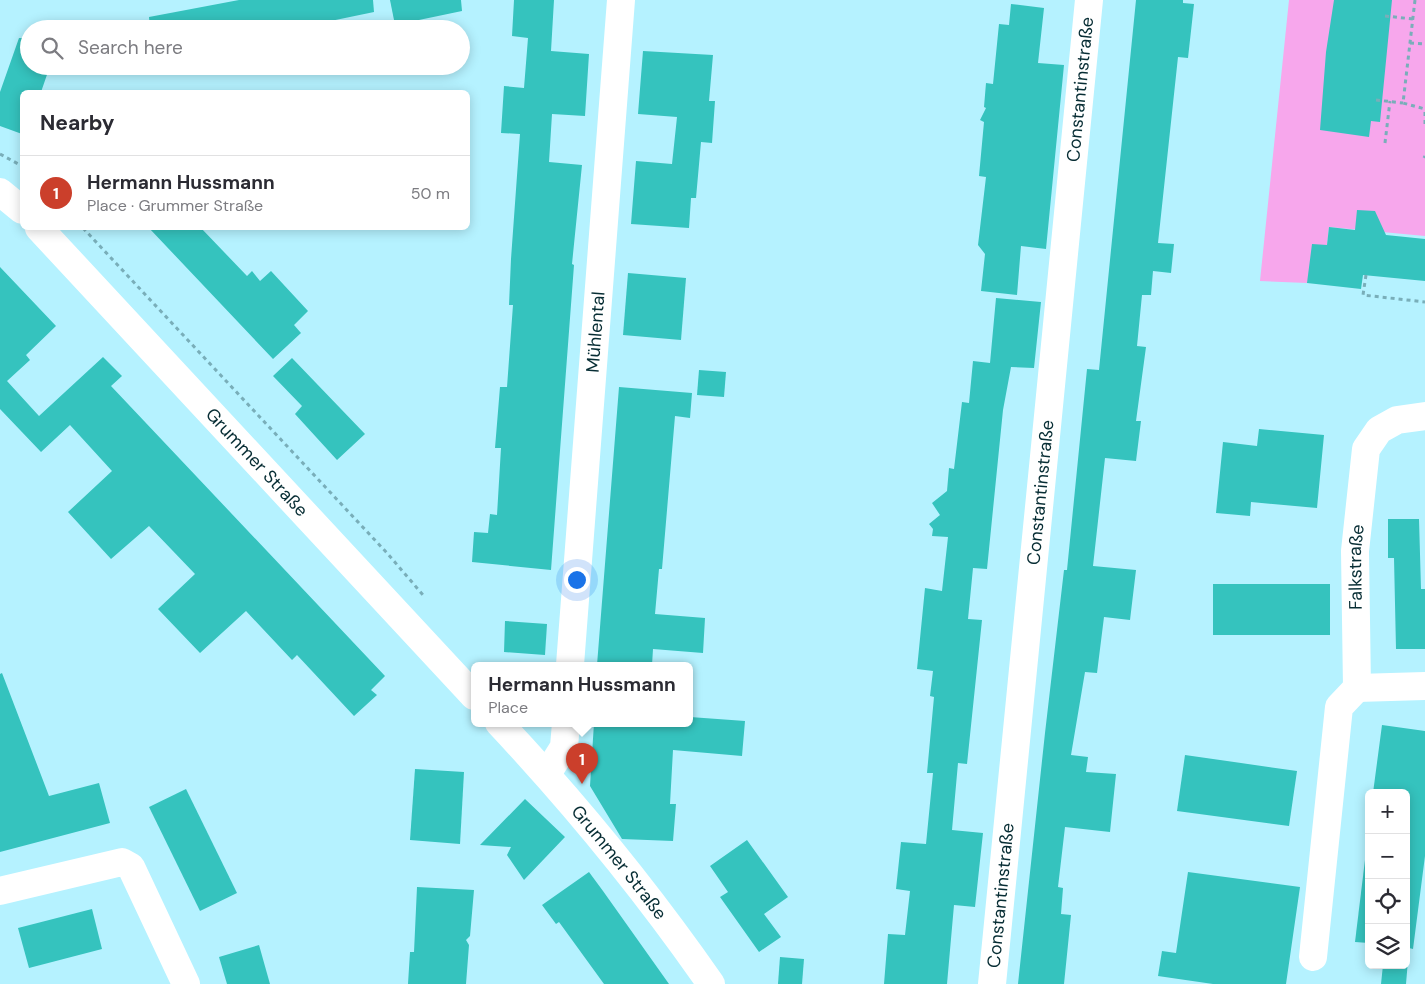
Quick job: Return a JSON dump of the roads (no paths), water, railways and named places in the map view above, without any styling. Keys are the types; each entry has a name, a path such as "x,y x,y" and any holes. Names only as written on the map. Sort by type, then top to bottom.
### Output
{"street":[{"name":"Mühlental","path":"570,662 621,0"},
{"name":"Constantinstraße","path":"992,984 1089,0"},
{"path":"0,192 20,208"},
{"name":"Grummer Straße","path":"41,230 471,693"},
{"name":"Falkstraße","path":"1357,688 1356,551 1366,449 1379,430 1397,420 1425,416"},
{"path":"1313,957 1339,707 1357,688 1425,686"},
{"name":"Grummer Straße","path":"503,727 547,774 664,917 712,984"},
{"path":"547,774 564,747 566,727"},
{"path":"0,891 122,862 130,867 186,984"}],"place":[{"name":"Hermann Hussmann","path":"582,784"}]}
